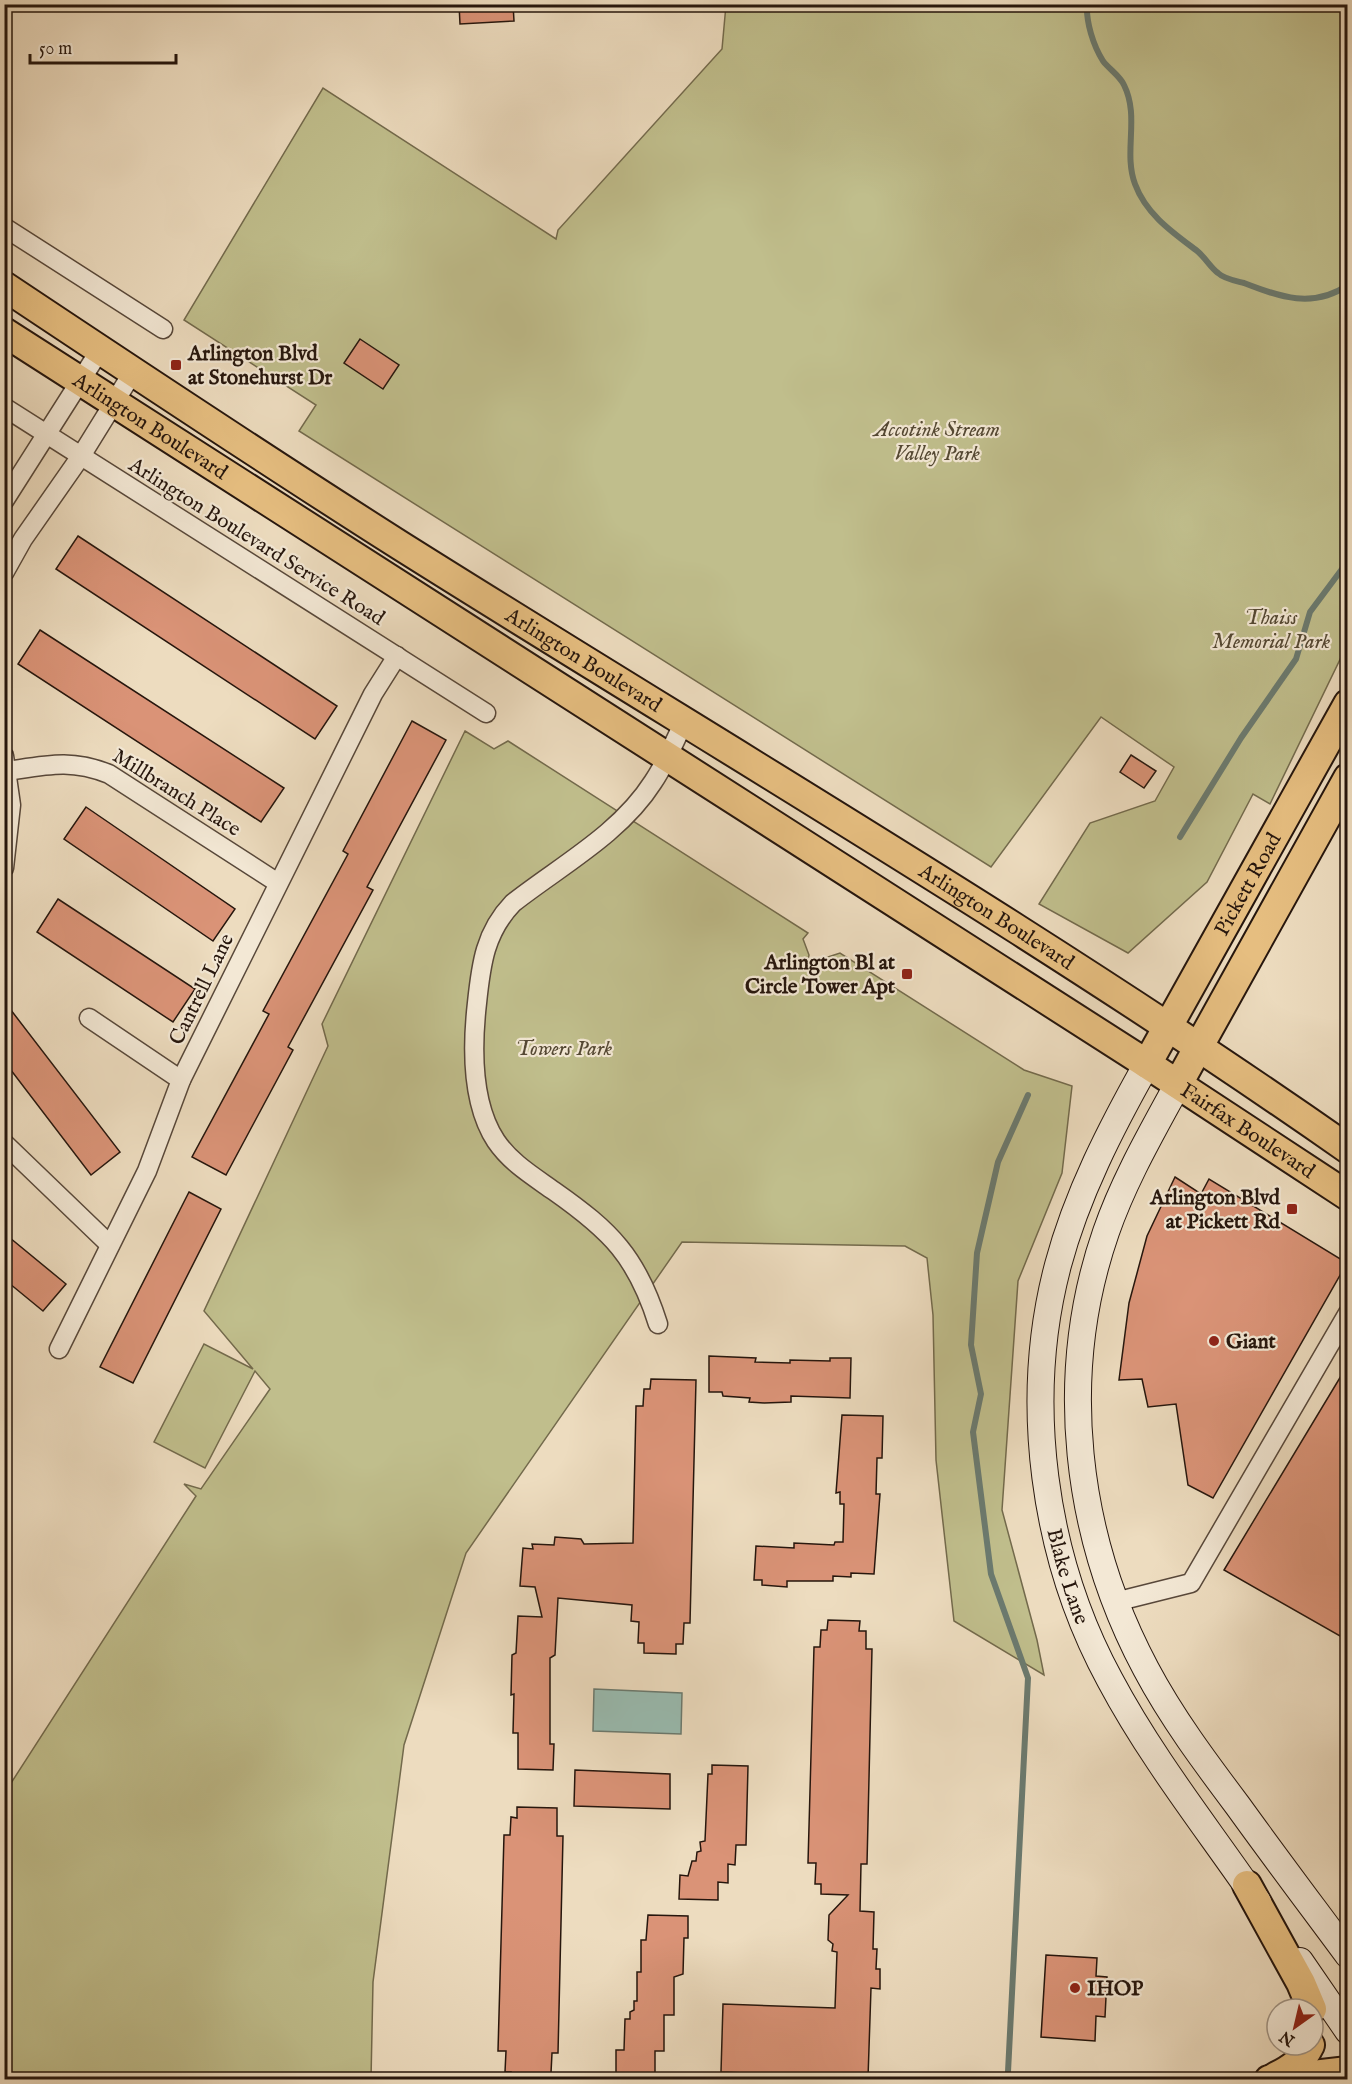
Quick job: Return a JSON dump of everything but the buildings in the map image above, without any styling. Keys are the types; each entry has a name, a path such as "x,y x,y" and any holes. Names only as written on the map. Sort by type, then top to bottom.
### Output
{"main road":[{"name":"Arlington Boulevard","path":"4,286 406,549 685,720 1170,1026"},
{"name":"Arlington Boulevard","path":"4,332 1147,1064"},
{"name":"Pickett Road","path":"1147,1064 1347,704"},
{"name":"Pickett Road","path":"1198,1046 1347,778"},
{"name":"Fairfax Boulevard","path":"1170,1026 1347,1149"},
{"name":"Blake Lane","path":"1198,1046 1136,1162 1106,1232 1081,1334 1078,1396 1081,1464 1094,1533 1115,1602 1146,1670 1180,1727 1347,1955"},
{"name":"Fairfax Boulevard","path":"1147,1064 1347,1196"},
{"name":"Blake Lane","path":"1147,1064 1097,1159 1058,1266 1044,1346 1041,1394 1048,1489 1065,1569 1078,1609 1109,1678 1174,1783 1347,2031"},
{"path":"1247,1885 1307,1997"},
{"path":"1269,2079 1291,2069 1303,2057"},
{"path":"1269,2079 1347,2071"}],"street":[{"path":"4,227 163,329"},
{"path":"4,501 100,350"},
{"path":"4,573 23,539 81,456 134,372"},
{"name":"Arlington Boulevard Service Road","path":"4,407 486,713"},
{"name":"Cantrell Lane","path":"59,1349 154,1154 181,1080 373,694 397,656"},
{"path":"658,1324 638,1273 611,1235 517,1165 496,1141 483,1114 478,1089 476,1021 484,948 503,913 523,894 613,827 654,782 685,720"},
{"path":"4,868 11,805 6,764"},
{"name":"Millbranch Place","path":"6,764 86,765 109,774 278,883"},
{"path":"89,1018 181,1080"},
{"path":"4,1143 110,1245"},
{"path":"1115,1602 1191,1582 1347,1313"}],"green space":[{"path":"726,5 1347,5 1347,645 1270,804 1253,794 1207,882 1128,953 1039,904 1090,823 1155,801 1174,767 1101,717 991,867 299,431 316,405 184,320 323,88 556,239 558,230 722,49"},
{"name":"Towers Park","path":"465,731 494,749 508,741 808,933 803,939 809,955 806,968 808,971 822,959 840,953 1024,1070 1072,1086 1062,1173 1018,1281 1002,1510 1037,1640 1044,1675 954,1621 936,1460 933,1315 927,1258 905,1246 682,1242 466,1553 404,1745 373,1982 371,2079 5,2079 4,1794 196,1496 184,1484 201,1489 270,1389 255,1371 205,1468 154,1442 204,1344 253,1369 204,1311 328,1046 322,1024"}],"water":[{"path":"594,1689 682,1693 681,1734 593,1731"}],"waterway":[{"path":"1087,4 1089,26 1096,48 1103,61 1122,82 1129,97 1132,172 1140,195 1153,213 1199,253 1215,271 1227,278 1271,293 1309,299 1322,297 1348,285"},
{"path":"1180,837 1241,738 1296,659 1310,612 1348,561"},
{"path":"1008,2072 1028,1678 991,1574 973,1432 981,1394 971,1345 977,1253 998,1162 1028,1095"}],"place":[{"name":"Arlington Blvd at Stonehurst Dr","path":"176,365"},
{"name":"Arlington Bl at Circle Tower Apt","path":"907,974"},
{"name":"Arlington Blvd at Pickett Rd","path":"1292,1209"},
{"name":"Giant","path":"1214,1341"},
{"name":"IHOP","path":"1075,1988"}],"park label":[{"name":"Accotink Stream Valley Park","path":"937,441"},
{"name":"Thaiss Memorial Park","path":"1271,629"}]}
